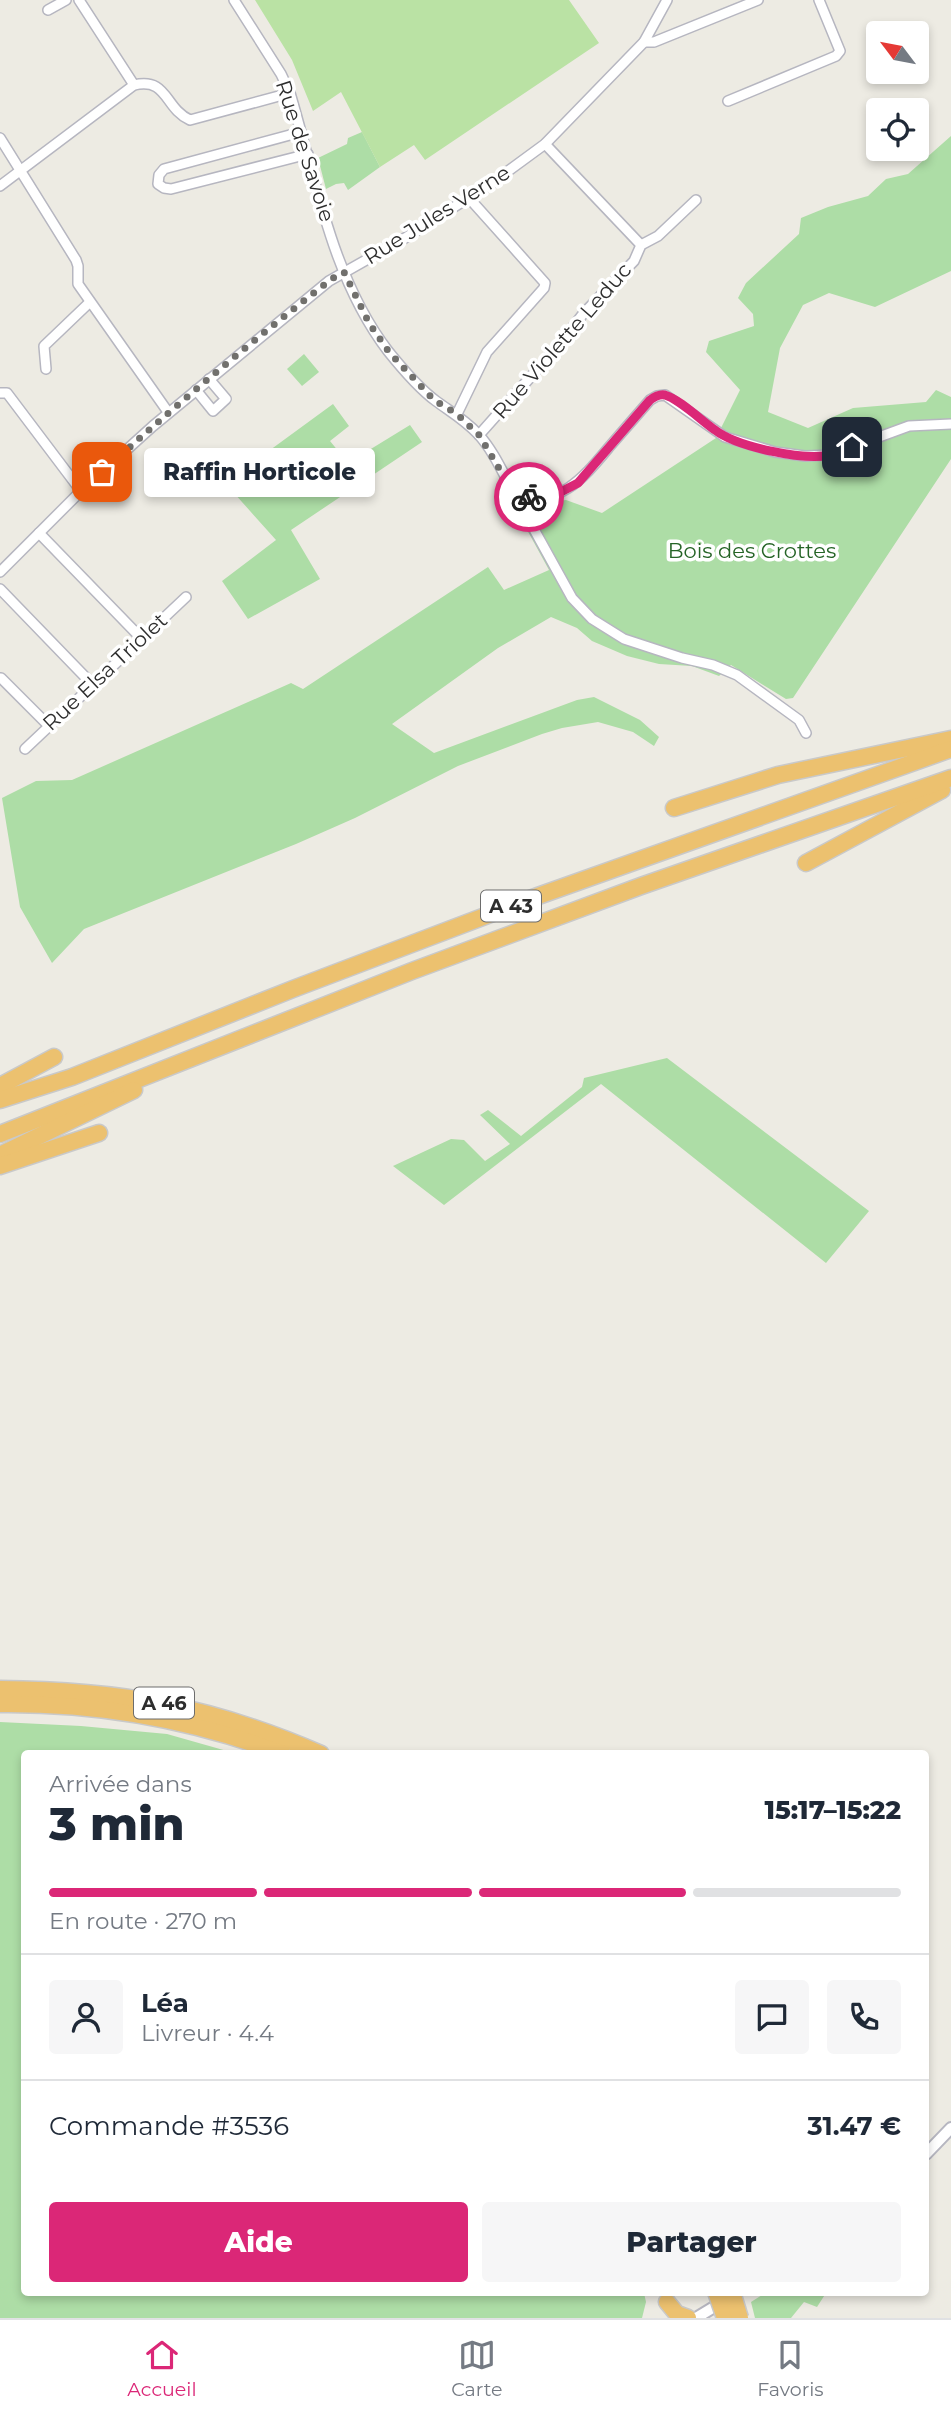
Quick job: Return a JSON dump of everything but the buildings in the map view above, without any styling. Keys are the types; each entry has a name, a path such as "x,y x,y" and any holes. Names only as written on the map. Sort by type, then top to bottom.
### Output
{"highway":[{"path":"674,808 778,775 951,739"},
{"name":"A 43","path":"0,1110 72,1077 293,989 538,896 951,749"},
{"name":"A 43","path":"0,1134 412,971 630,890 951,778"},
{"path":"806,863 951,785"},
{"path":"0,1155 247,1036"},
{"path":"0,1086 54,1057"},
{"path":"0,1100 72,1077"},
{"path":"0,1166 99,1133"},
{"name":"A 46","path":"0,1689 85,1691 180,1706 258,1728 311,1750"},
{"name":"A 46","path":"0,1704 84,1706 125,1711 216,1730 272,1750"},
{"path":"717,2296 724,2318"},
{"path":"733,2296 740,2318"},
{"path":"666,2304 677,2314 694,2317"}],"street":[{"path":"48,10 66,0"},
{"path":"79,0 134,85"},
{"name":"Rue de Savoie","path":"234,0 290,93 344,272 369,323 389,352 434,400 457,414 479,435 572,598 592,619 624,639 713,665 737,675 799,720 806,733"},
{"path":"667,0 644,42 654,42 758,0"},
{"path":"727,101 836,56 840,51 819,0"},
{"name":"Rue Jules Verne","path":"0,572 81,491 168,412 329,281 469,198 545,144 644,42"},
{"path":"0,186 134,85 146,82 155,85 162,90 175,109 190,120 290,93"},
{"path":"301,132 164,169 159,175 158,184 171,189 308,154"},
{"path":"0,138 76,260 78,284 168,412"},
{"name":"Rue Violette Leduc","path":"545,144 641,245"},
{"path":"457,414 487,352 544,288 545,283 469,198"},
{"name":"Rue Violette Leduc","path":"479,435 583,314 634,261 641,245 658,236 696,200"},
{"path":"46,369 44,346 90,302"},
{"path":"196,390 213,411 226,399 209,379"},
{"path":"0,393 7,393 81,491"},
{"path":"514,493 536,497 555,495 578,483 650,400 657,396 665,395 675,401 725,437 775,452 805,456 830,455 909,426 951,424"},
{"path":"39,533 141,638"},
{"path":"0,589 92,684"},
{"name":"Rue Elsa Triolet","path":"25,749 186,597"},
{"path":"1,678 49,726"},
{"path":"929,2151 951,2128"},
{"path":"694,2317 730,2296"}],"green space":[{"path":"255,0 569,0 599,43 425,160 414,145 380,167 341,92 313,111 292,60"},
{"path":"362,132 380,167 348,190 344,183 326,189 318,158 347,144 348,138"},
{"name":"Bois des Crottes","path":"951,136 951,271 875,307 829,293 803,305 780,348 768,412 808,428 853,408 926,402 936,390 951,397 951,459 793,698 786,699 731,665 719,676 692,666 659,664 627,656 592,641 577,628 551,617 498,648 392,724 434,753 577,700 594,697 640,720 659,737 654,746 633,732 598,722 542,734 458,766 355,818 296,844 84,929 52,963 20,907 2,798 36,781 72,780 291,683 303,689 488,567 504,590 549,570 514,506 566,500 602,513 716,438 740,390 706,352 709,341 754,326 753,314 738,298 746,283 799,234 801,218 868,196 886,179 908,174 923,161 929,161 929,155"},
{"path":"304,354 319,372 302,386 287,369"},
{"path":"333,404 349,426 330,441 348,463 410,425 422,442 291,530 320,579 248,619 222,581 276,540 225,483"},
{"path":"667,1058 869,1211 826,1263 601,1084 444,1205 393,1166 451,1139 464,1140 485,1161 510,1144 480,1115 488,1110 521,1136 582,1087 584,1078"},
{"path":"0,1722 167,1734 223,1750 21,1750 21,2296 645,2296 646,2302 642,2318 0,2318"},
{"path":"760,2296 824,2296 817,2307 804,2302 791,2318 755,2318 751,2302"}],"way so far":[{"path":"102,472 168,412 256,339 344,272 369,323 389,352 434,400 457,414 479,435 514,493 529,497"}],"place":[{"name":"Raffin Horticole","path":"102,472"}],"route":[{"path":"529,497 555,495 578,483 650,400 657,396 665,395 675,401 725,437 775,452 805,456 830,455 852,447"}]}
